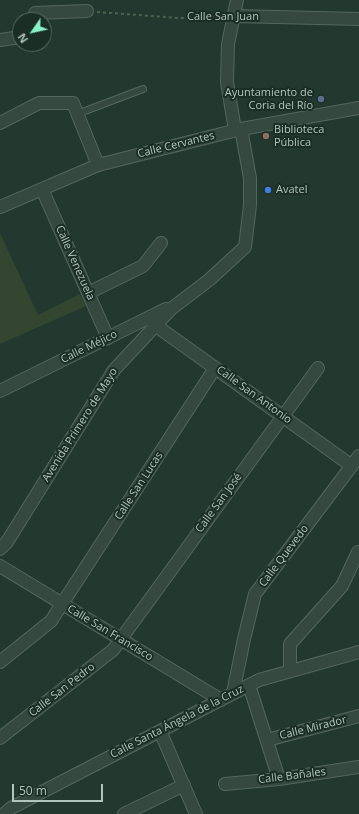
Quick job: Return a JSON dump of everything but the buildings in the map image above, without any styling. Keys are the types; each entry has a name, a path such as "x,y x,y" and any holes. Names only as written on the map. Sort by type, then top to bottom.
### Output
{"street":[{"path":"234,16 237,0"},
{"path":"52,12 88,11"},
{"name":"Calle San Juan","path":"234,16 359,19"},
{"name":"Avenida Primero de Mayo","path":"0,549 6,542 114,370 170,309 210,280 245,247 250,205 250,178 227,82 228,44 234,16"},
{"path":"0,40 12,38"},
{"path":"0,123 39,103 73,103 98,165"},
{"name":"Calle Cervantes","path":"0,206 98,165 238,130 359,108"},
{"name":"Calle Venezuela","path":"42,189 108,338"},
{"path":"88,293 143,266 161,243"},
{"name":"Calle Méjico","path":"0,391 178,303"},
{"name":"Calle San Antonio","path":"155,325 283,416 355,461"},
{"name":"Calle San Lucas","path":"0,662 51,620 216,368"},
{"name":"Calle San José","path":"121,639 318,368"},
{"name":"Calle Quevedo","path":"234,694 244,639 255,594 355,461"},
{"path":"290,671 290,644 342,586 358,552"},
{"name":"Calle San Francisco","path":"0,566 221,700"},
{"name":"Calle San Pedro","path":"0,738 112,650 121,639"},
{"name":"Calle Santa Ángela de la Cruz","path":"4,814 11,808 259,680 359,652"},
{"path":"249,685 279,779"},
{"name":"Calle Mirador","path":"267,740 359,716"},
{"path":"160,731 196,814"},
{"name":"Calle Bañales","path":"225,784 279,779 359,767"},
{"path":"124,814 184,785"}],"lane":[{"path":"77,114 142,89"}],"path":[{"name":"Calle San Juan","path":"88,11 179,18 234,16"}],"green space":[{"path":"0,233 38,315 80,294 86,306 0,344"}],"place":[{"name":"Ayuntamiento de Coria del Río","path":"321,99"},
{"name":"Biblioteca Pública","path":"266,136"},
{"name":"Avatel","path":"268,190"}]}
